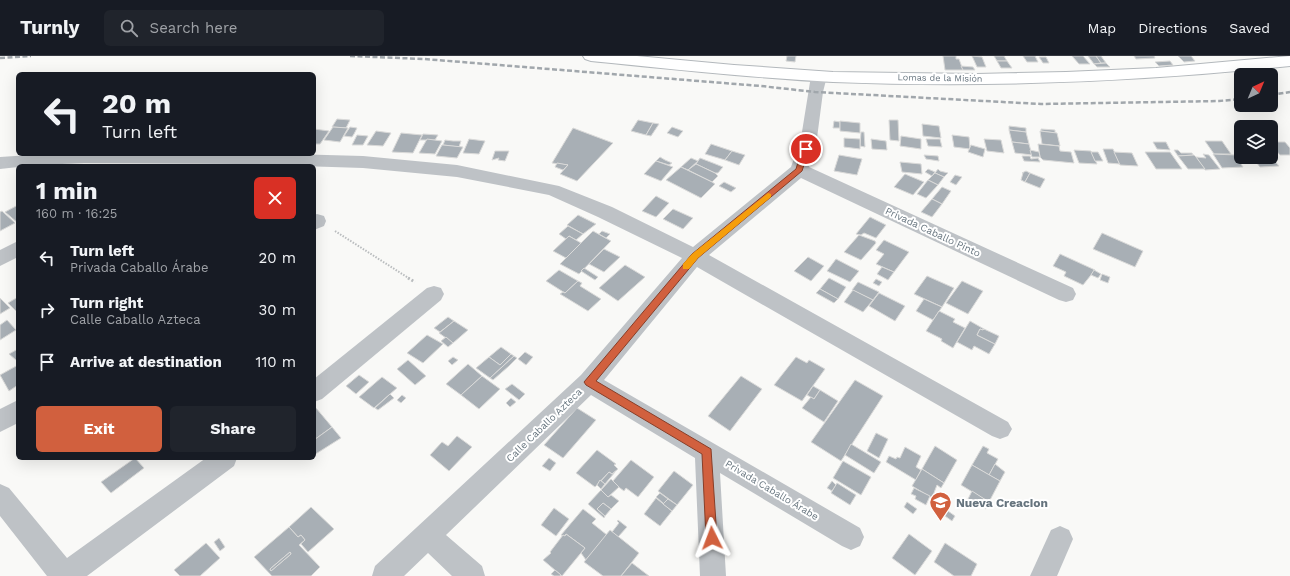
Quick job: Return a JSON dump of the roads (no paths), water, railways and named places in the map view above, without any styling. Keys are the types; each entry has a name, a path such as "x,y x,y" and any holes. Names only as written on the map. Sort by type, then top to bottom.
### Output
{"street":[{"name":"Lomas de la Misión","path":"591,56 819,76 1033,79 1226,68 1290,61"},
{"path":"799,170 809,138 815,92 819,76"},
{"path":"0,163 84,157 168,162 363,162 457,171 499,178 553,190 605,212 695,256 1000,429"},
{"name":"Calle Caballo Azteca","path":"385,576 589,382 695,256 799,170"},
{"name":"Privada Caballo Pinto","path":"799,170 1066,294"},
{"path":"0,259 16,249"},
{"path":"319,381 434,294"},
{"name":"Privada Caballo Árabe","path":"589,382 851,537"},
{"path":"0,422 16,411"},
{"path":"707,452 713,576"},
{"path":"0,496 65,576 221,460"},
{"path":"428,536 472,576"},
{"path":"1043,576 1060,539"}],"railway":[{"path":"0,58 31,56"},
{"path":"350,56 424,59 761,86 815,92 1041,104 1234,100"},
{"path":"1278,94 1290,92"}],"place":[{"name":"Nueva Creacion","path":"940,522"}]}
